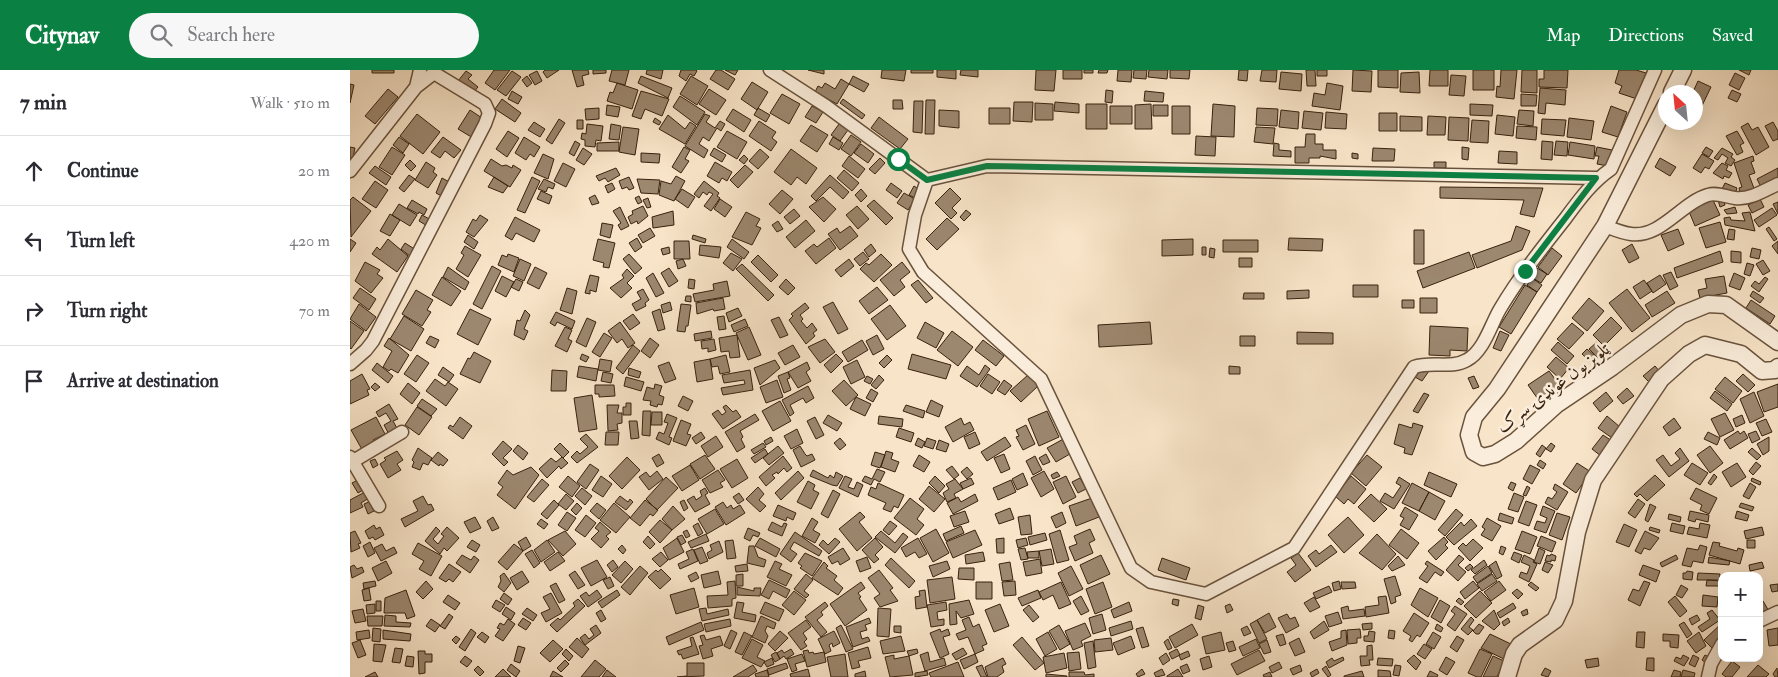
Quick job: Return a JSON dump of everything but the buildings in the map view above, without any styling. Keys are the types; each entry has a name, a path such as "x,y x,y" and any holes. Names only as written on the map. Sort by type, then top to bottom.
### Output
{"street":[{"path":"416,87 420,70"},
{"path":"770,70 826,106 927,180 987,166 1596,178"},
{"path":"927,180 915,215 910,249 923,272 1041,378 1131,568 1151,582 1206,594 1294,548 1414,367 1426,363 1452,364 1467,360 1478,349 1500,310 1534,258 1596,178 1611,168 1620,154 1627,130 1655,70"},
{"path":"1676,85 1683,70"},
{"path":"350,171 416,87 435,71 485,104 489,113 485,124 374,341 350,364"},
{"name":"ټلوېزيون غونډۍ سړک","path":"1658,121 1605,226 1497,389 1474,417 1468,436 1474,452 1483,457 1495,454 1516,442 1557,404 1612,367 1681,315 1708,304 1726,305 1778,342"},
{"path":"1605,226 1630,234 1643,234 1665,224 1691,204 1708,195 1736,199 1750,197 1778,184"},
{"path":"1507,677 1514,654 1520,645 1555,620 1564,601 1576,532 1593,480 1661,379 1689,354 1705,344 1741,354 1762,371 1775,370 1778,367"},
{"path":"379,506 351,460 402,432"},
{"path":"1763,619 1778,612"},
{"path":"1708,677 1718,652"}],"route":[{"path":"898,159 927,180 987,166 1596,178 1525,271"}]}
